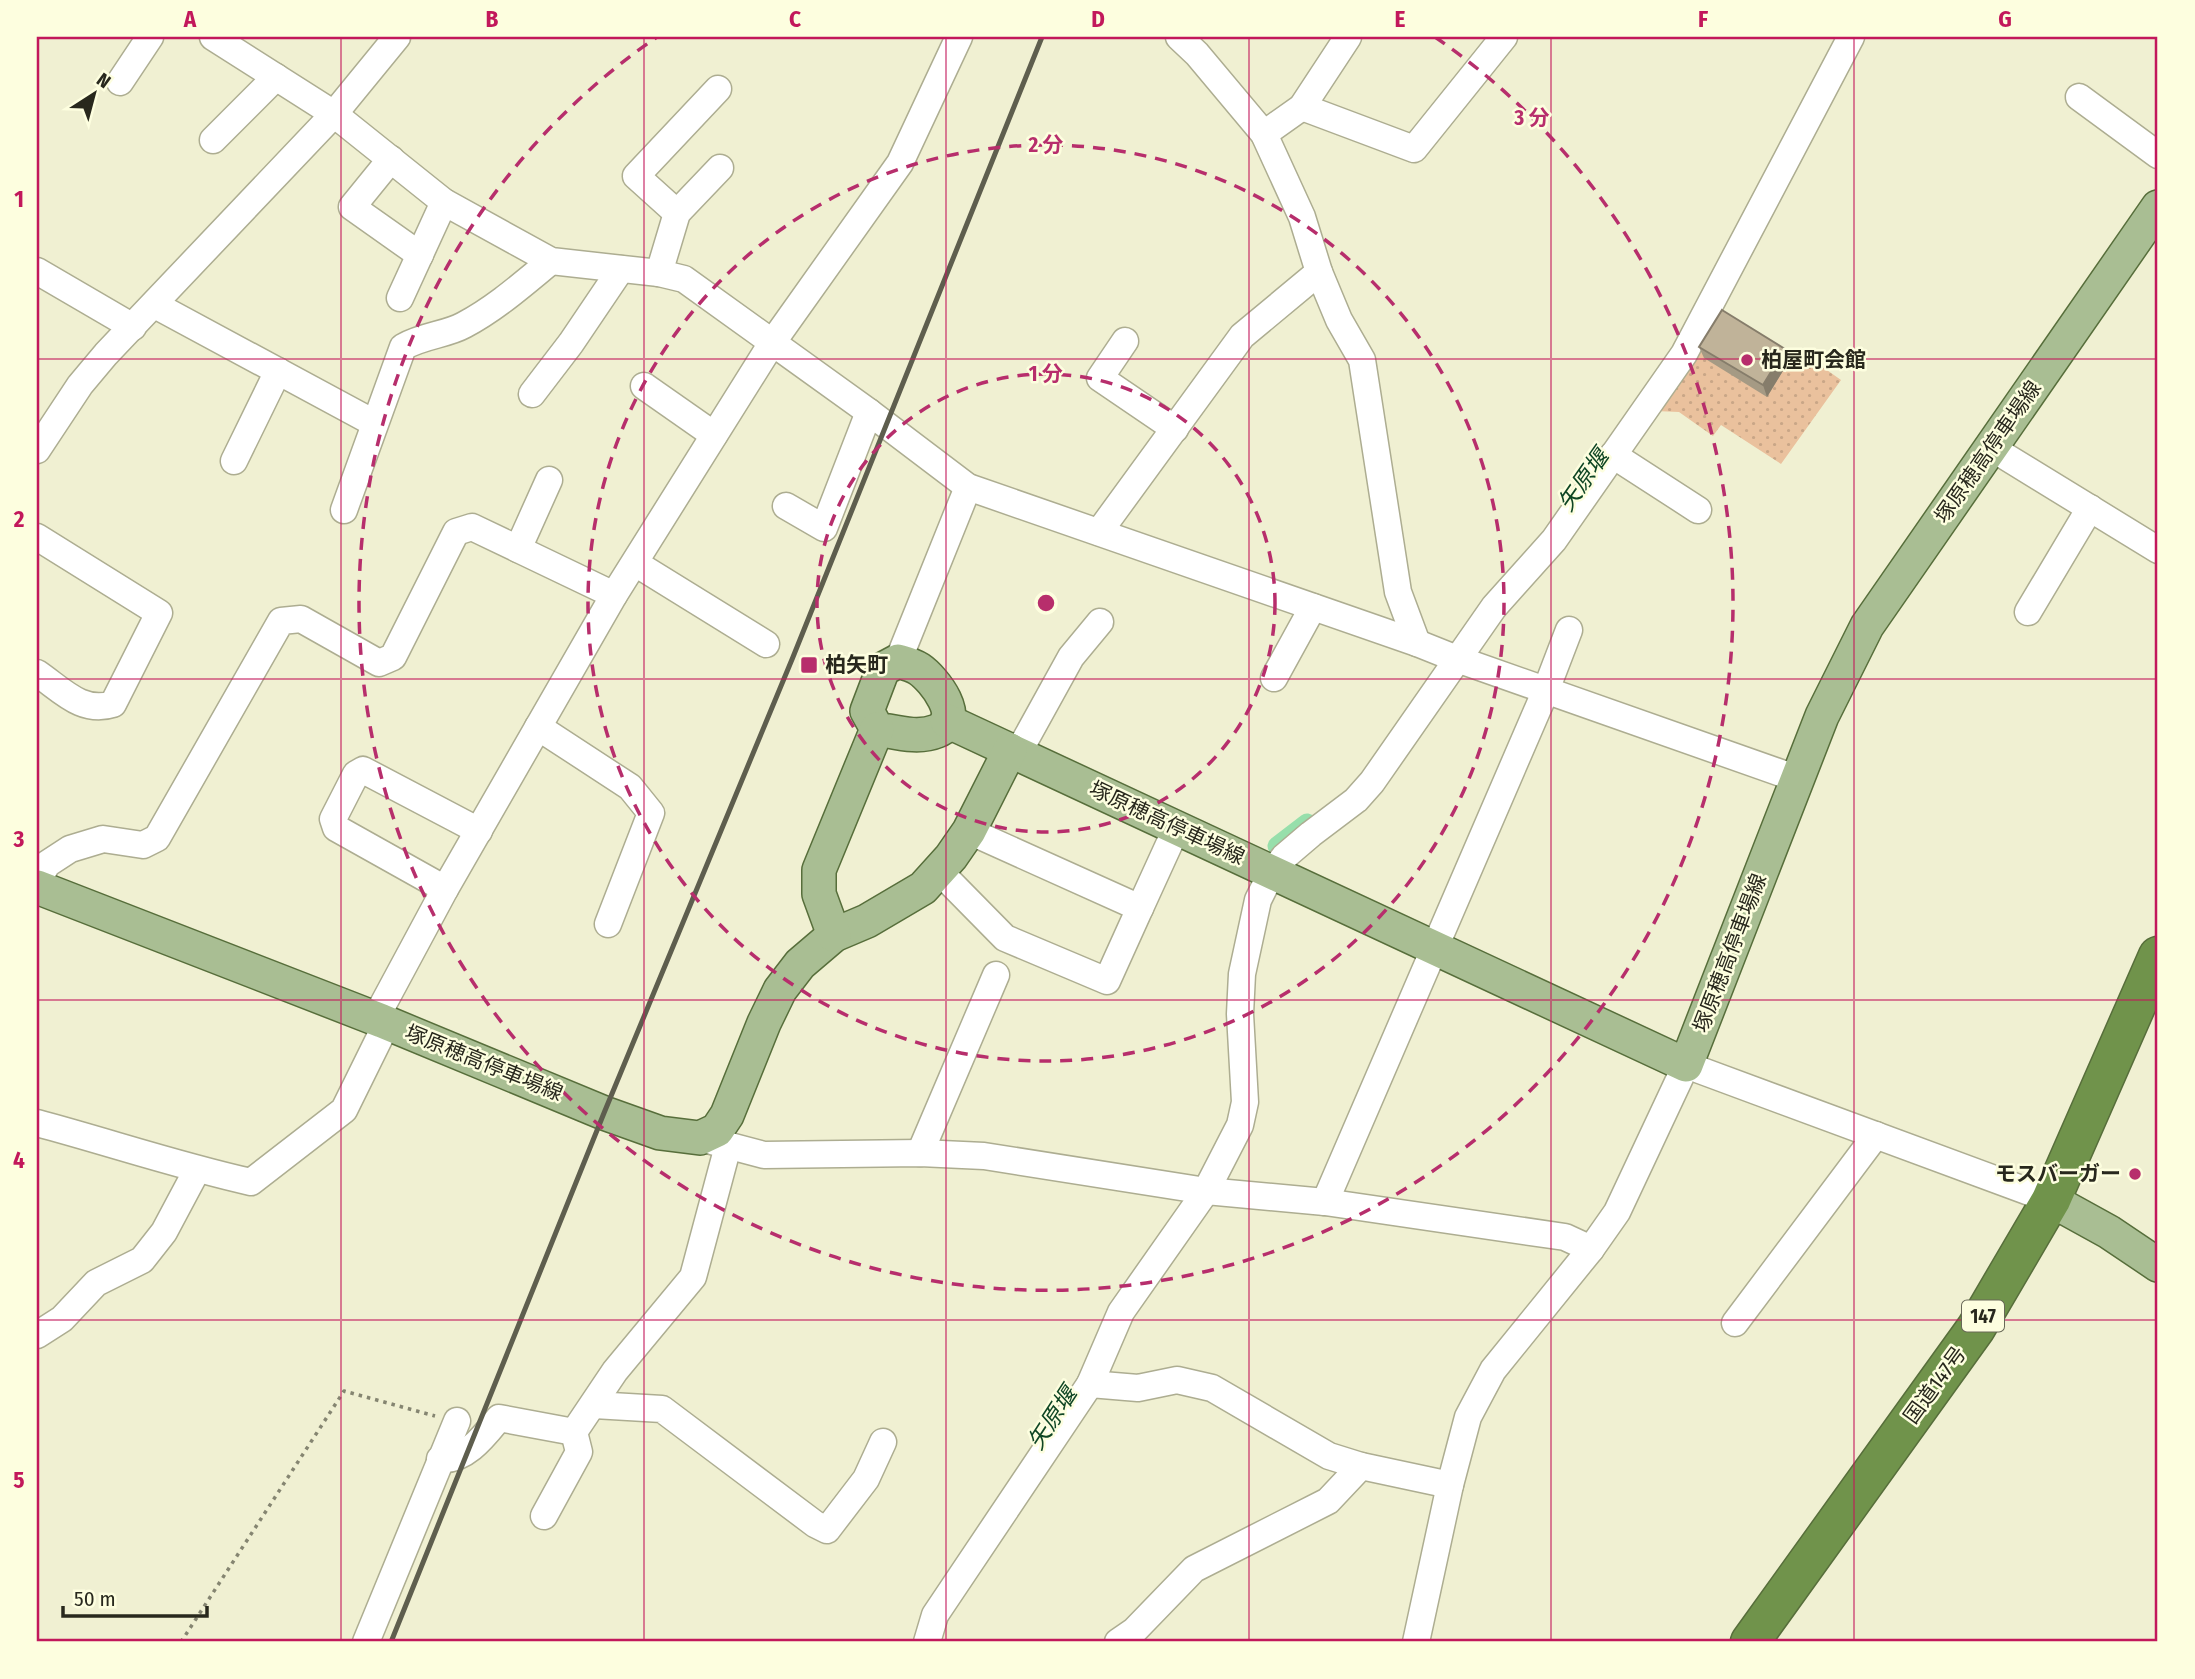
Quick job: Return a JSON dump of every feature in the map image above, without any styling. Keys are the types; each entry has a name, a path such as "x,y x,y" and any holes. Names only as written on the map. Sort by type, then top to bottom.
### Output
{"highway":[{"name":"国道147号","path":"1750,1642 1976,1328 2051,1200 2149,1002 2158,956"}],"main road":[{"name":"塚原穂高停車場線","path":"947,721 1686,1065 1822,716 1867,626 2158,207"},
{"path":"898,661 918,668 936,685 948,705 947,721 939,731 915,735 877,729 867,711 883,669 898,661"},
{"path":"834,935 819,894 819,870 877,729"},
{"path":"714,1142 764,1023 780,990 800,964 834,935 895,906 923,888 969,831 1014,752"},
{"name":"塚原穂高停車場線","path":"37,885 382,1021 604,1113 660,1133 714,1142"},
{"path":"2051,1200 2109,1232 2158,1265"}],"street":[{"path":"120,82 150,37"},
{"path":"213,37 334,114 444,202 551,261 659,273 684,279 968,487 1798,779"},
{"path":"37,450 80,385 334,114 397,37"},
{"path":"37,1123 133,1149 197,1170 251,1182 344,1110 380,1037 380,1010 538,727 614,595 772,342 900,163 959,37"},
{"path":"1264,134 1301,107 1348,37"},
{"path":"1301,107 1414,149 1504,37"},
{"path":"928,1642 935,1615 1090,1384 1121,1312 1206,1191 1240,1125 1245,1102 1240,1014 1241,975 1258,900 1272,872 1311,834 1356,800 1372,782 1493,607 1554,540 1684,354 1851,37"},
{"path":"1186,39 1264,134 1302,217 1318,272 1339,320 1362,360 1398,592 1417,643"},
{"path":"213,140 276,77"},
{"path":"677,213 636,176 718,89"},
{"path":"2079,97 2158,155"},
{"path":"391,159 352,207 420,255"},
{"path":"659,273 677,213 720,168"},
{"path":"400,298 444,202"},
{"path":"344,510 403,347 419,338 461,327 506,299 551,261"},
{"path":"532,394 571,344 621,268"},
{"path":"37,271 133,327"},
{"path":"1099,532 1242,336 1318,272"},
{"path":"155,305 374,423"},
{"path":"1125,341 1100,377 1175,429"},
{"path":"234,461 278,371"},
{"path":"644,386 714,435"},
{"path":"786,506 824,528 869,412"},
{"path":"1990,447 2158,550"},
{"path":"1613,455 1698,510"},
{"path":"519,549 549,480"},
{"path":"898,661 968,487"},
{"path":"2028,612 2090,508"},
{"path":"37,885 47,864 70,849 103,839 143,845 157,838 281,621 301,619 379,663 393,657 456,532 472,527 614,595"},
{"path":"37,537 159,613 113,704 100,708 87,707 39,682"},
{"path":"635,563 766,644"},
{"path":"1274,678 1313,607"},
{"path":"1014,752 1071,657 1100,622"},
{"path":"1325,1202 1546,690 1569,630"},
{"path":"538,727 630,787 651,813 608,924"},
{"path":"445,890 336,828 332,819 356,774 363,769 479,831"},
{"path":"939,871 1005,938 1107,981 1177,827"},
{"path":"969,831 1140,908"},
{"path":"920,1153 996,975"},
{"path":"1416,1642 1450,1485 1468,1417 1493,1370 1591,1249 1617,1212 1686,1065 2051,1200"},
{"path":"1735,1322 1876,1135"},
{"path":"574,1432 615,1371 693,1277 714,1142 764,1155 920,1153 984,1156 1206,1191 1325,1202 1565,1237 1591,1249"},
{"path":"37,1335 62,1319 96,1283 142,1260 163,1232 197,1170"},
{"path":"1090,1384 1138,1388 1177,1380 1212,1388 1329,1456 1361,1466 1450,1485"},
{"path":"594,1405 662,1409 815,1524 827,1530 866,1479 883,1442"},
{"path":"440,1459 470,1449 499,1418 574,1432"},
{"path":"366,1642 457,1421"},
{"path":"544,1516 579,1452 574,1432"},
{"path":"1118,1642 1134,1631 1194,1569 1328,1501 1361,1466"}],"path":[{"path":"181,1642 344,1391 457,1421"}],"shaded area":[{"path":"1719,312 1768,344 1817,363 1841,380 1781,464 1721,425 1713,436 1679,412 1655,411"}],"building":[{"name":"柏屋町会館","path":"1722,310 1785,349 1763,385 1699,347"}],"waterway":[{"name":"矢原堰","path":"1277,846 1307,823"}],"railway":[{"path":"391,1642 604,1113 793,657 1042,37"}],"place":[{"name":"柏屋町会館","path":"1747,360"},
{"name":"柏矢町","path":"809,665"},
{"name":"モスバーガー","path":"2135,1174"}]}
